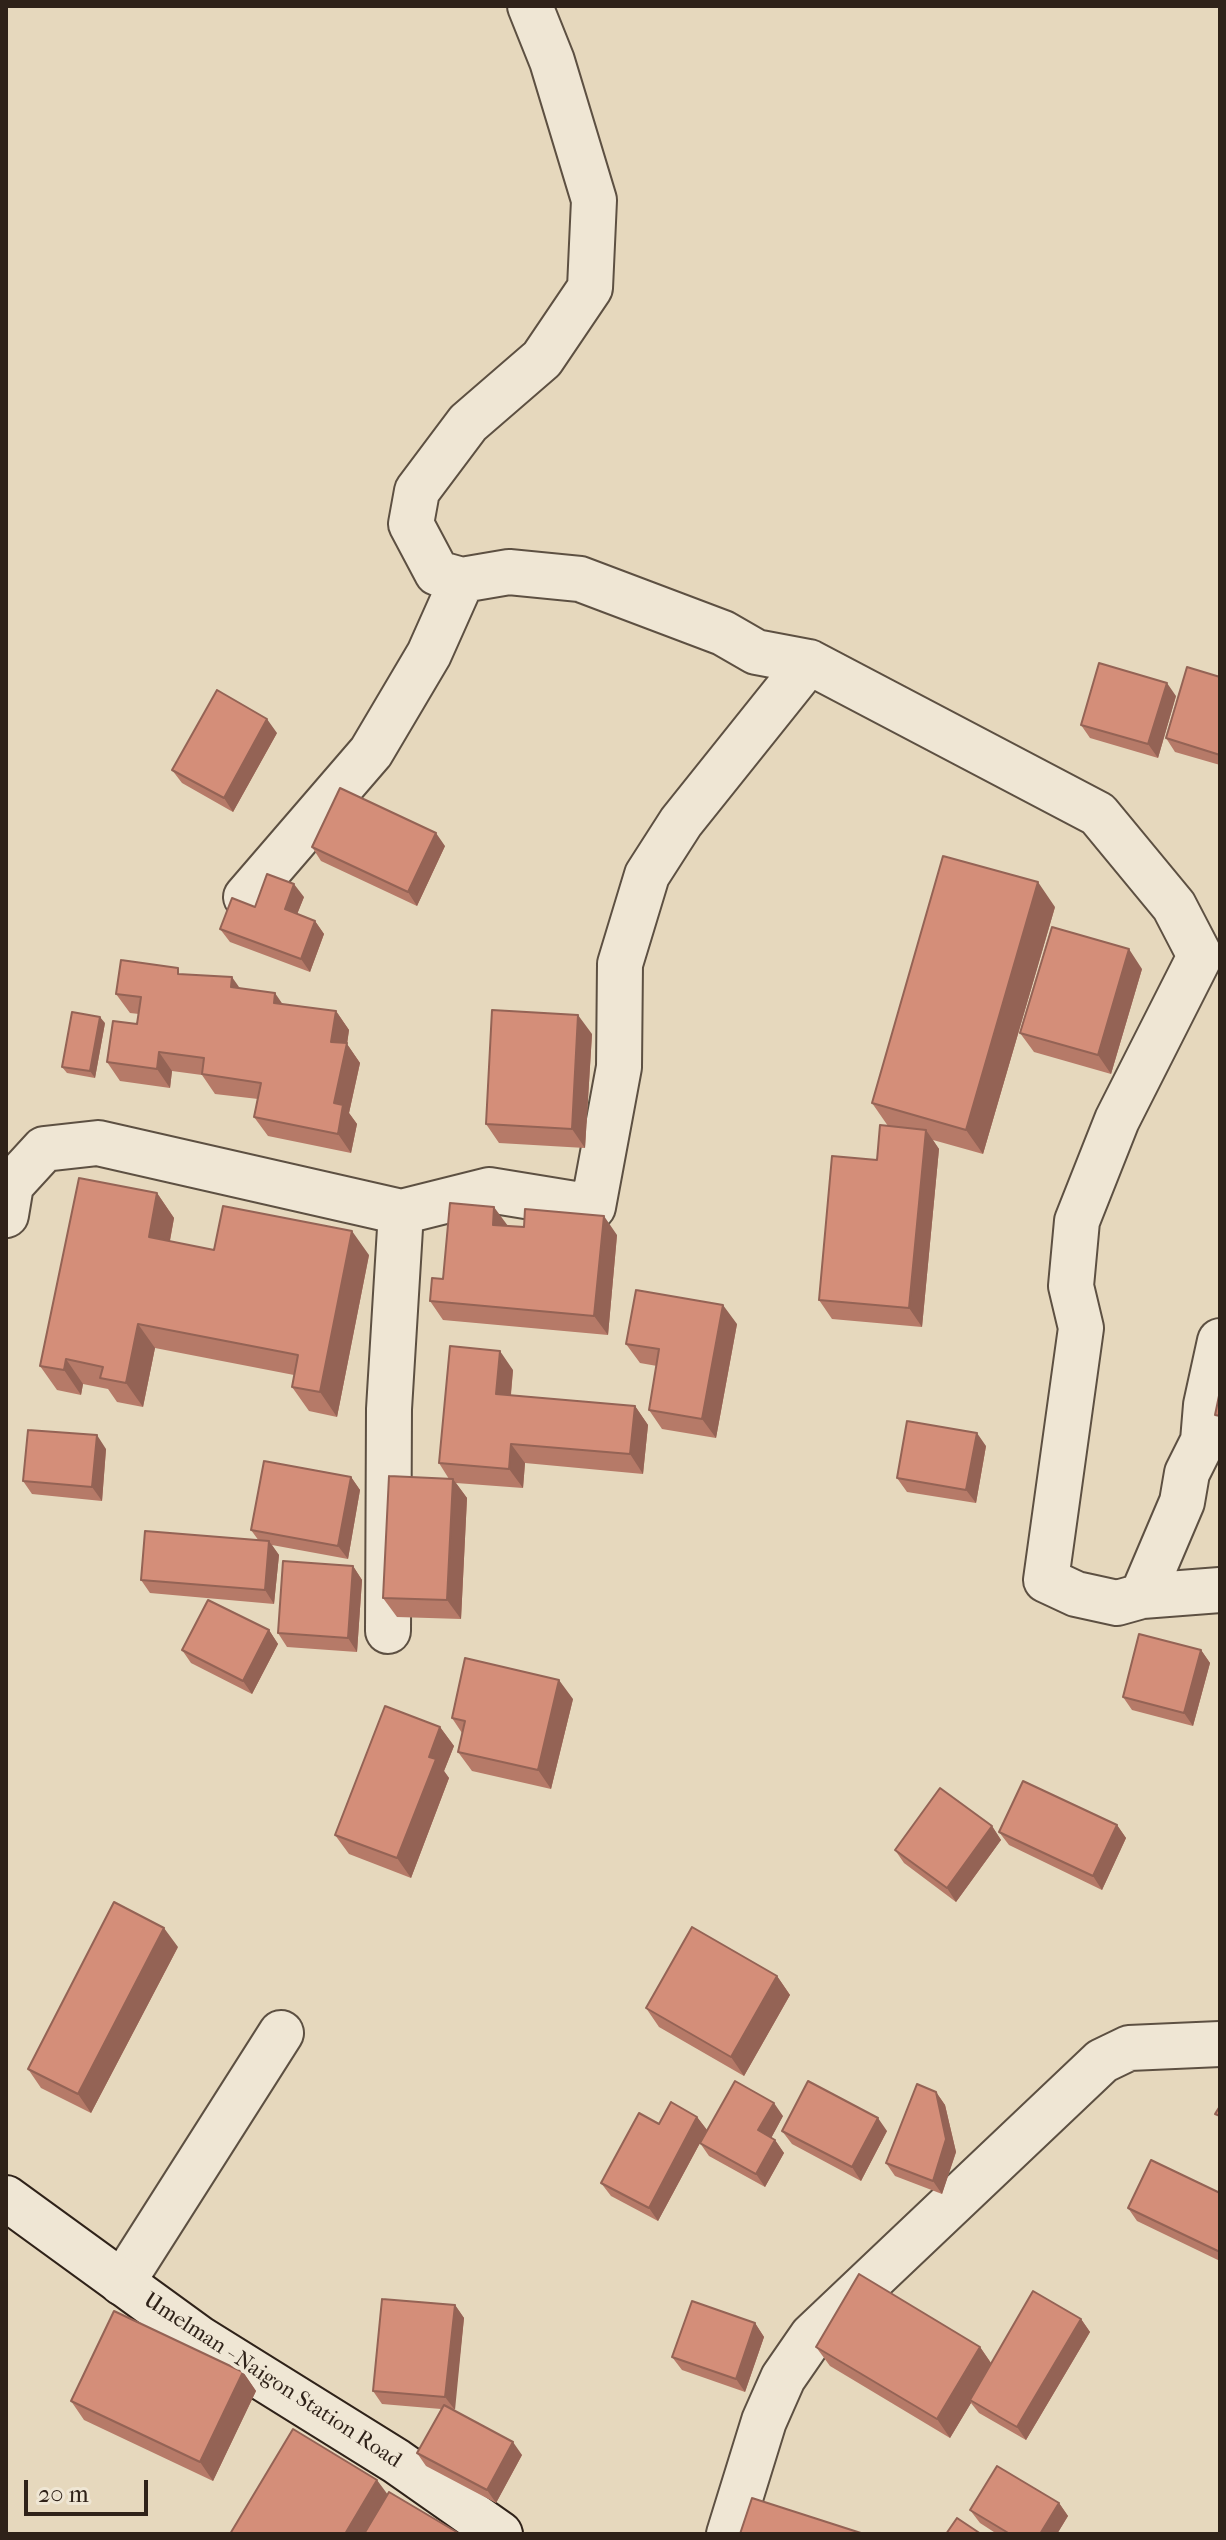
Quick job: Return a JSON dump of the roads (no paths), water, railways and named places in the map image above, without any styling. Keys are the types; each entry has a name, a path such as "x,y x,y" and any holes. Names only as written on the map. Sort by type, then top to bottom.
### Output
{"street":[{"path":"530,6 552,61 594,200 590,288 542,359 468,423 417,491 411,524 437,573 462,580 509,572 580,579 710,628 756,652 809,662 1098,814 1174,906 1200,956 1098,1161 1075,1234 1071,1286 1081,1328 1046,1580 1076,1594 1117,1603 1142,1596 1220,1590"},
{"path":"246,897 371,752 429,654 462,580"},
{"path":"6,1215 11,1185 44,1149 98,1143 401,1212 489,1190 593,1207 619,1067 620,964 647,875 681,822 809,662"},
{"path":"388,1631 389,1409 401,1212"},
{"path":"1142,1596 1182,1502 1187,1473 1203,1441 1206,1405 1220,1341"},
{"path":"122,2283 281,2033"},
{"path":"729,2534 764,2421 783,2378 812,2336 1102,2061 1129,2048 1220,2044"},
{"name":"Umelman - Naigon Station Road","path":"6,2198 200,2339 396,2461 500,2534"}]}
